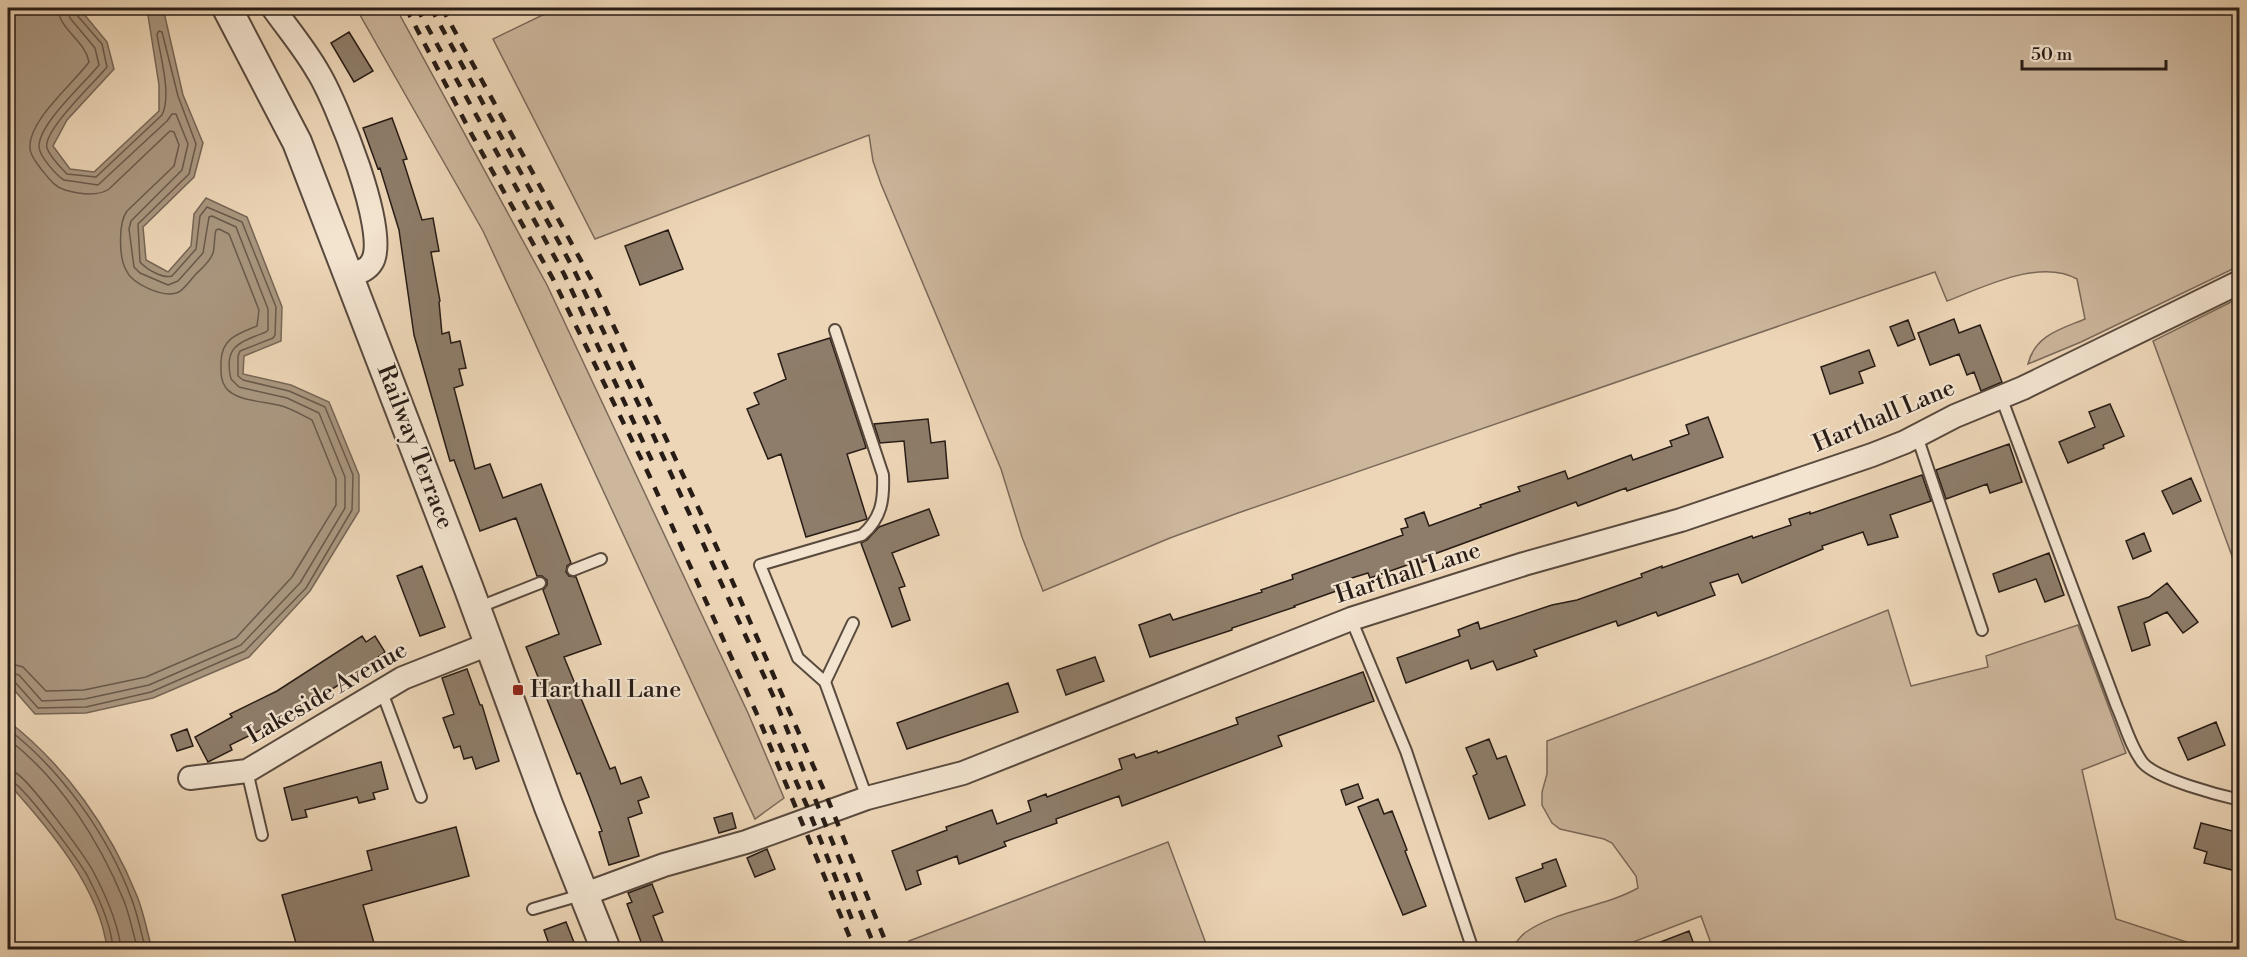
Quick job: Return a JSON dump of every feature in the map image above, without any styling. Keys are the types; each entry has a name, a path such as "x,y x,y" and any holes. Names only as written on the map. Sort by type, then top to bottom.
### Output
{"street":[{"name":"Railway Terrace","path":"227,8 297,142 606,950"},
{"path":"273,8 318,72 339,115 364,183 377,244 373,261 367,269 349,275"},
{"name":"Harthall Lane","path":"585,894 664,865 746,842 867,798 963,773 1351,619 1524,564 1681,520 1872,455 2119,342 2240,282"},
{"name":"Lakeside Avenue","path":"190,778 247,771 413,673 489,644"}],"lane":[{"path":"835,330 883,475 884,497 880,511 872,526 862,535 760,565 798,658 825,682 867,798"},
{"path":"2001,397 2117,707 2137,754 2152,771 2166,778 2240,800"},
{"path":"1917,436 1982,630"},
{"path":"573,570 601,559"},
{"path":"476,609 540,583"},
{"path":"1351,619 1406,751 1473,950"},
{"path":"825,682 854,623"},
{"path":"382,692 421,797"},
{"path":"247,771 262,836"},
{"path":"533,909 585,894"}],"shaded area":[{"path":"356,8 396,8 547,285 748,713 784,798 755,819 483,231"},
{"path":"557,8 2239,8 2239,266 2081,342 2028,364 2036,346 2050,334 2085,319 2077,279 2062,273 2029,273 1995,282 1947,301 1935,272 1238,513 1170,538 1043,591 1022,537 1001,469 881,184 873,161 869,135 595,239 493,39"},
{"path":"2239,298 2239,575 2153,341"},
{"path":"1888,610 1911,686 1988,667 1986,656 2078,625 2126,753 2082,770 2116,919 2208,949 1713,949 1701,916 1615,949 1511,949 1524,934 1539,924 1638,888 1636,876 1612,843 1560,829 1552,823 1542,805 1542,792 1547,774 1547,741"},
{"path":"1168,842 1208,949 912,949 909,941"}],"water":[{"path":"8,8 79,8 107,42 114,69 67,120 53,146 70,169 94,172 159,111 159,85 147,8 163,8 183,95 203,143 194,177 143,227 146,260 168,272 191,246 194,214 206,198 247,217 282,307 281,341 244,356 243,374 291,385 329,402 359,475 359,511 310,591 249,657 153,698 86,713 35,714 8,683"},
{"path":"8,721 49,758 67,778 100,823 137,896 152,949 107,949 102,926 83,881 55,839 8,783"}],"building":[{"path":"349,32 373,71 354,82 331,43"},
{"path":"392,118 407,159 403,160 422,220 433,218 439,251 431,252 440,301 442,334 449,332 451,343 460,341 466,368 459,369 463,385 454,388 475,469 490,464 503,498 541,484 571,563 567,566 566,572 569,576 576,577 601,644 564,657 610,769 615,767 621,784 641,777 649,797 638,801 642,813 628,818 639,856 609,865 599,832 602,831 589,796 580,773 577,774 526,647 559,634 543,590 547,585 547,580 542,576 537,576 516,518 480,531 454,460 450,461 414,335 399,230 380,168 378,169 363,128"},
{"path":"668,230 683,269 640,285 625,246"},
{"path":"1954,319 1959,333 1980,325 2002,382 1981,391 1974,372 1967,375 1959,354 1930,365 1918,333"},
{"path":"1908,320 1915,339 1898,346 1890,327"},
{"path":"830,338 866,448 847,454 867,519 806,537 781,454 768,459 747,409 759,404 754,393 786,379 778,354"},
{"path":"1869,350 1875,366 1859,372 1863,383 1830,394 1821,367"},
{"path":"2110,404 2124,436 2103,445 2104,448 2068,463 2059,442 2095,427 2089,412"},
{"path":"1708,417 1723,457 1578,506 1576,502 1429,556 1431,559 1414,565 1413,563 1370,578 1368,573 1339,582 1342,589 1232,628 1232,630 1150,657 1139,625 1170,614 1173,620 1262,592 1261,590 1293,579 1292,575 1403,535 1401,529 1408,527 1405,519 1424,512 1429,526 1520,491 1518,487 1565,471 1568,479 1631,455 1633,460 1672,446 1670,441 1689,434 1686,425"},
{"path":"928,419 931,443 945,441 948,478 908,482 904,441 880,443 874,424"},
{"path":"2009,444 2022,482 1990,493 1987,484 1946,499 1936,470"},
{"path":"1922,475 1931,501 1890,515 1898,537 1868,545 1863,532 1822,546 1823,549 1742,583 1738,574 1710,583 1715,595 1658,616 1656,612 1618,626 1616,621 1534,650 1537,656 1497,670 1493,661 1471,669 1468,660 1406,683 1397,658 1460,636 1458,630 1478,622 1480,629 1552,605 1577,600 1642,577 1641,574 1662,566 1662,568 1752,536 1753,538 1791,525 1789,519 1810,512 1810,514"},
{"path":"2191,478 2201,501 2173,514 2162,491"},
{"path":"929,509 939,535 892,553 905,586 899,588 910,620 892,627 861,543 879,527"},
{"path":"2144,533 2151,551 2133,559 2126,541"},
{"path":"2049,553 2064,595 2045,602 2036,579 1999,592 1993,574"},
{"path":"422,566 445,627 420,636 397,576"},
{"path":"2167,583 2198,622 2183,633 2167,612 2144,623 2150,645 2132,651 2118,607 2149,597"},
{"path":"362,636 366,642 375,636 385,652 377,658 379,662 288,717 230,745 232,750 208,762 195,737 232,717 230,714 277,691"},
{"path":"1095,657 1104,681 1066,695 1057,670"},
{"path":"467,669 480,705 482,705 499,761 476,769 472,757 464,759 460,746 454,748 443,718 454,714 442,678"},
{"path":"1363,672 1374,701 1278,736 1282,746 1122,806 1119,796 1056,819 1057,823 1004,842 1006,846 959,864 957,856 917,871 921,884 906,890 892,851 992,810 997,824 1031,811 1028,801 1046,794 1047,797 1122,769 1119,759 1134,754 1136,758 1157,751 1158,753 1238,724 1236,718"},
{"path":"1008,683 1018,712 907,749 897,723"},
{"path":"2216,722 2225,745 2188,760 2178,738"},
{"path":"187,729 193,746 177,751 171,735"},
{"path":"1489,739 1497,759 1506,756 1525,805 1489,819 1473,776 1477,774 1466,748"},
{"path":"381,762 388,789 373,793 375,799 359,803 357,797 305,810 307,817 292,820 284,788"},
{"path":"1358,784 1363,798 1346,805 1341,790"},
{"path":"1378,799 1384,814 1392,811 1426,906 1403,915 1358,807"},
{"path":"732,813 736,828 719,833 714,818"},
{"path":"2201,823 2240,833 2240,872 2204,863 2207,852 2194,848"},
{"path":"456,827 469,876 363,905 376,950 298,950 282,895 372,870 367,851"},
{"path":"767,849 775,869 755,877 747,858"},
{"path":"1556,859 1566,886 1525,902 1516,878 1543,868 1542,864"},
{"path":"652,884 663,912 653,916 666,950 644,950 627,904 632,902 628,893"},
{"path":"566,922 577,950 551,950 544,930"},
{"path":"1689,931 1696,950 1645,950 1645,948"}],"railway":[{"path":"406,8 472,135 553,279 649,475 756,712 855,950"},
{"path":"417,8 564,274 653,463"},
{"path":"431,8 574,270 649,426 776,702 876,950"},
{"path":"442,8 595,286 730,576 826,795 889,950"},
{"path":"771,725 807,806 855,927"}],"place":[{"name":"Harthall Lane","path":"518,690"}]}
